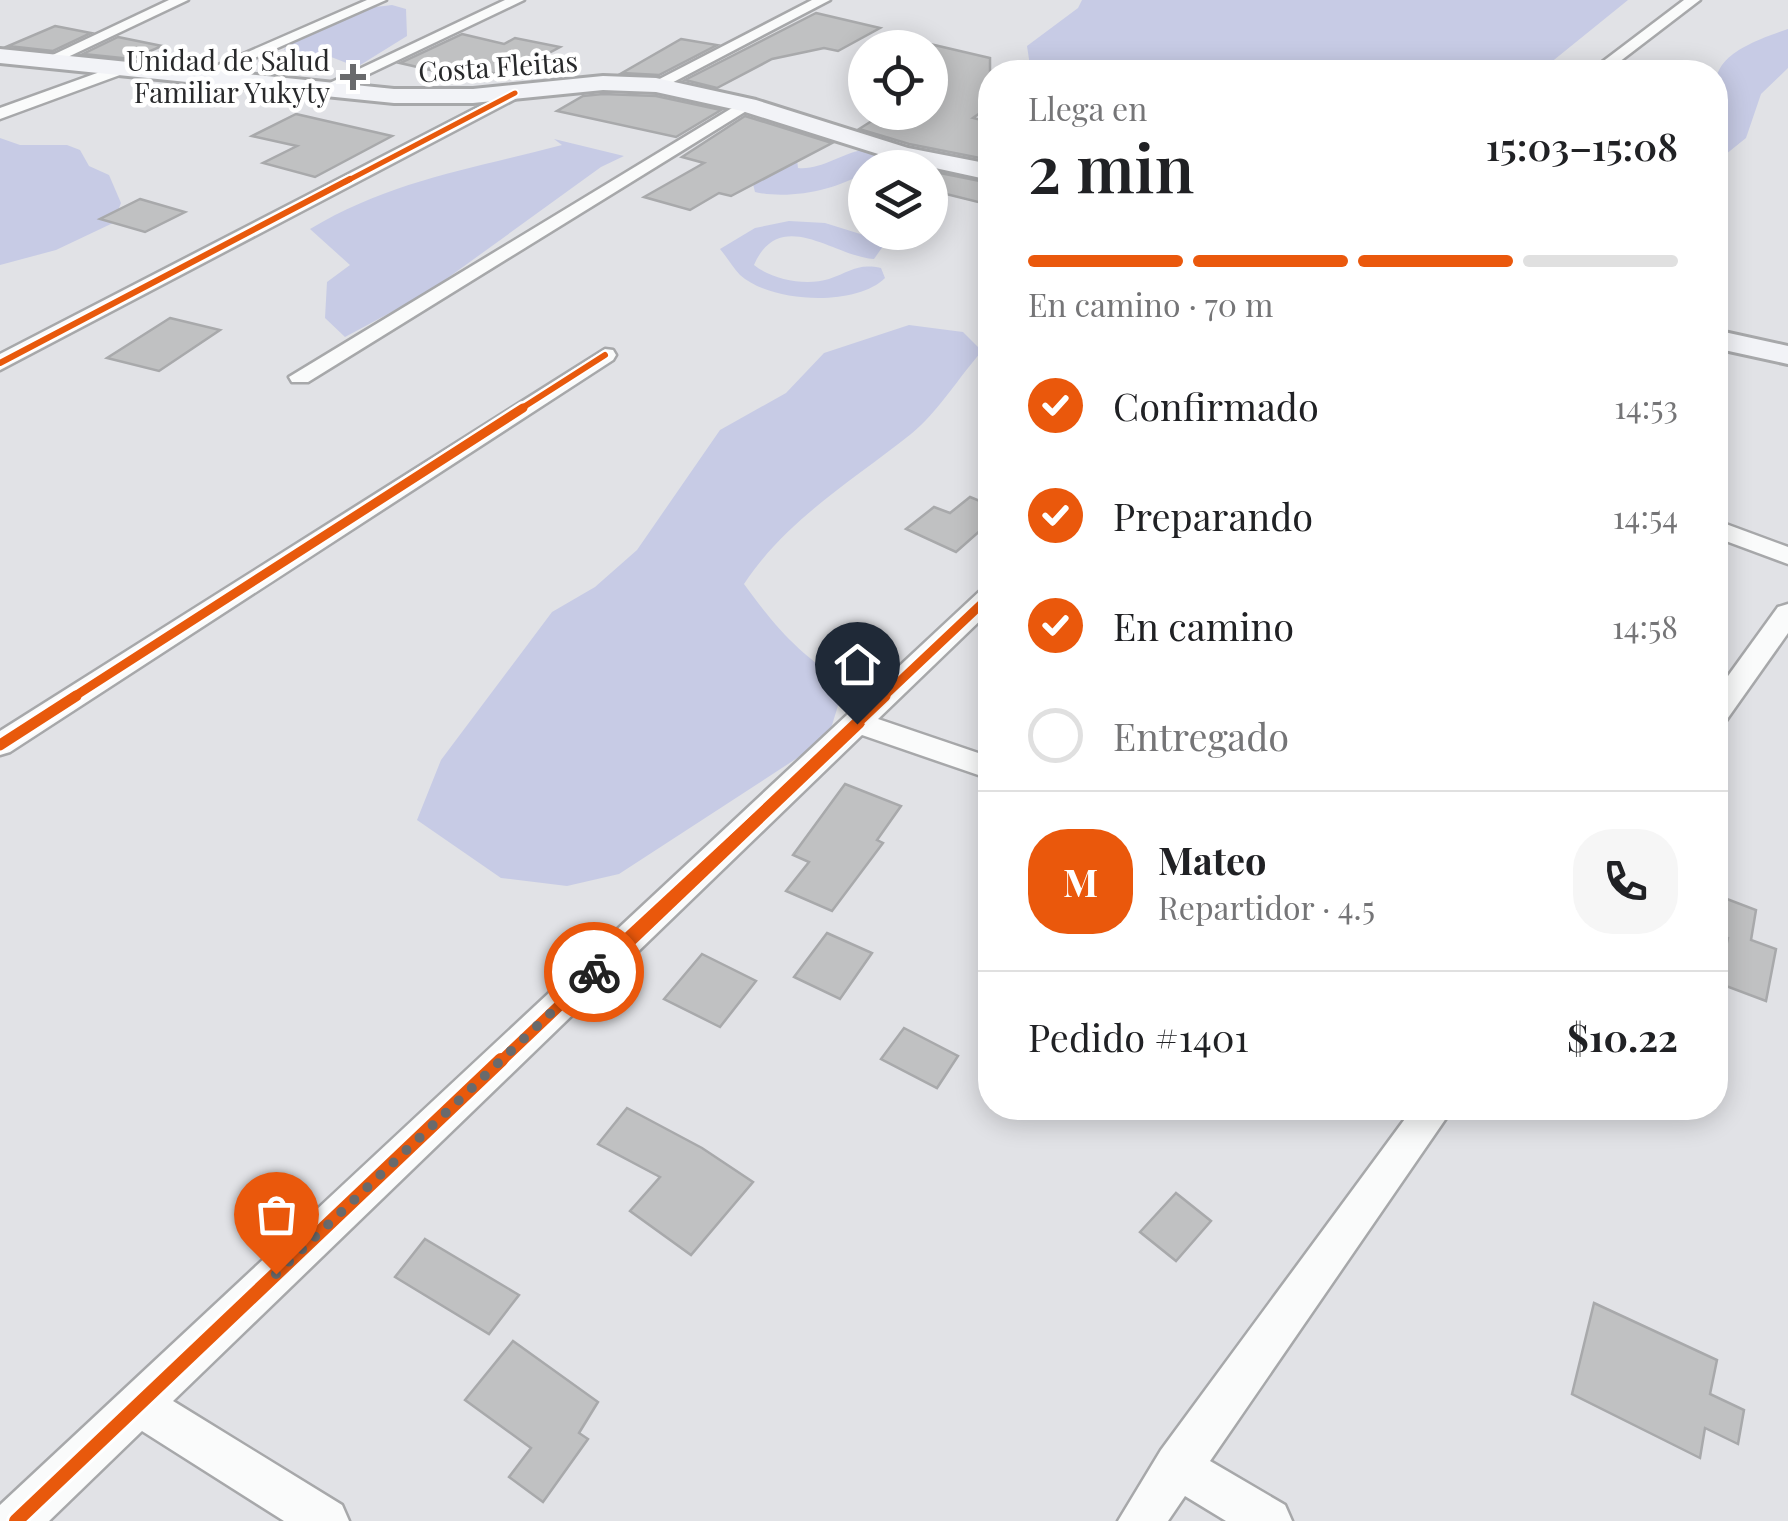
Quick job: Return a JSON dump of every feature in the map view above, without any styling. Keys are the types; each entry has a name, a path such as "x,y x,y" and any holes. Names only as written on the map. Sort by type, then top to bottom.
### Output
{"main road":[{"name":"Costa Fleitas","path":"0,56 325,90 440,97 603,82 656,85 748,105 891,151 978,169"},
{"path":"1728,342 1788,355"}],"street":[{"path":"48,61 181,0"},
{"path":"201,76 379,0"},
{"path":"325,90 517,0"},
{"path":"656,85 823,0"},
{"path":"1613,60 1693,0"},
{"path":"0,114 122,69"},
{"path":"0,362 515,93"},
{"path":"300,377 748,105"},
{"path":"0,745 605,354"},
{"path":"1728,533 1788,556"},
{"path":"16,1521 978,608"},
{"path":"1728,697 1788,613"},
{"path":"857,724 978,764"},
{"path":"1141,1521 1425,1120"},
{"path":"139,1404 326,1521"},
{"path":"1177,1466 1269,1521"}],"shaded area":[{"path":"1082,0 1628,0 1554,60 1029,60 1027,46 1078,8"},
{"path":"392,5 406,9 407,36 357,67 326,55 284,50 305,28 318,21"},
{"path":"1788,29 1788,68 1761,94 1746,138 1728,153 1727,60 1758,40"},
{"path":"0,138 20,145 67,145 80,150 89,166 109,175 121,203 113,223 56,250 0,265"},
{"path":"554,139 624,156 601,167 427,293 345,337 325,318 327,282 350,265 310,229 402,187 562,145"},
{"path":"846,155 848,180 841,184 797,194 755,192 753,184 797,160 798,168 807,168"},
{"path":"789,221 825,223 848,230 848,250 880,250 874,259 809,239 778,238 765,247 754,265 780,278 810,282 860,267 873,267 881,268 885,278 854,294 835,297 792,296 772,291 740,275 720,249 755,228"},
{"path":"909,325 963,332 978,347 978,356 921,425 800,521 744,584 789,639 845,683 828,738 619,874 567,886 501,878 417,820 441,760 552,612 595,587 637,550 720,430 786,393 824,353"}],"building":[{"path":"816,13 880,28 848,30 848,46 838,51 824,48 772,59 717,88 685,80"},
{"path":"55,26 91,33 53,51 8,46"},
{"path":"462,34 504,44 515,38 560,47 506,76 479,70 465,78 400,63"},
{"path":"118,37 162,46 132,59 83,54"},
{"path":"681,39 717,45 659,75 622,73"},
{"path":"948,48 990,58 978,60 978,114 973,118 978,119 978,158 862,130 948,130"},
{"path":"583,96 656,96 721,110 676,137 557,111"},
{"path":"296,114 392,136 315,177 263,163 297,146 252,136"},
{"path":"745,116 832,143 731,196 719,193 690,210 644,197 704,163 682,157"},
{"path":"948,175 978,181 978,202 948,194"},
{"path":"140,199 185,212 145,232 100,219"},
{"path":"170,318 220,330 159,371 107,358"},
{"path":"970,497 978,500 978,533 956,552 906,529 934,507 950,513"},
{"path":"845,784 901,806 877,840 883,843 832,911 786,891 809,862 793,855"},
{"path":"1728,899 1756,910 1751,940 1776,949 1766,1001 1728,987"},
{"path":"827,933 872,953 840,999 794,977"},
{"path":"702,954 756,981 720,1027 664,999"},
{"path":"904,1028 958,1056 937,1088 881,1059"},
{"path":"627,1108 702,1148 753,1182 691,1255 630,1211 660,1177 598,1144"},
{"path":"1176,1193 1211,1221 1176,1261 1140,1232"},
{"path":"425,1239 519,1295 489,1334 395,1277"},
{"path":"1594,1303 1717,1360 1710,1394 1744,1410 1738,1444 1705,1428 1700,1458 1572,1394"},
{"path":"513,1341 598,1402 579,1433 588,1439 543,1502 509,1477 531,1448 465,1400"}],"cycle path":[{"path":"0,363 515,93"},
{"path":"0,745 605,355"},
{"path":"16,1521 978,607"}],"way so far":[{"path":"276,1274 594,972"}],"place":[{"name":"Unidad de Salud Familiar Yukyty","path":"353,77"}],"route":[{"path":"594,972 857,724"}]}
